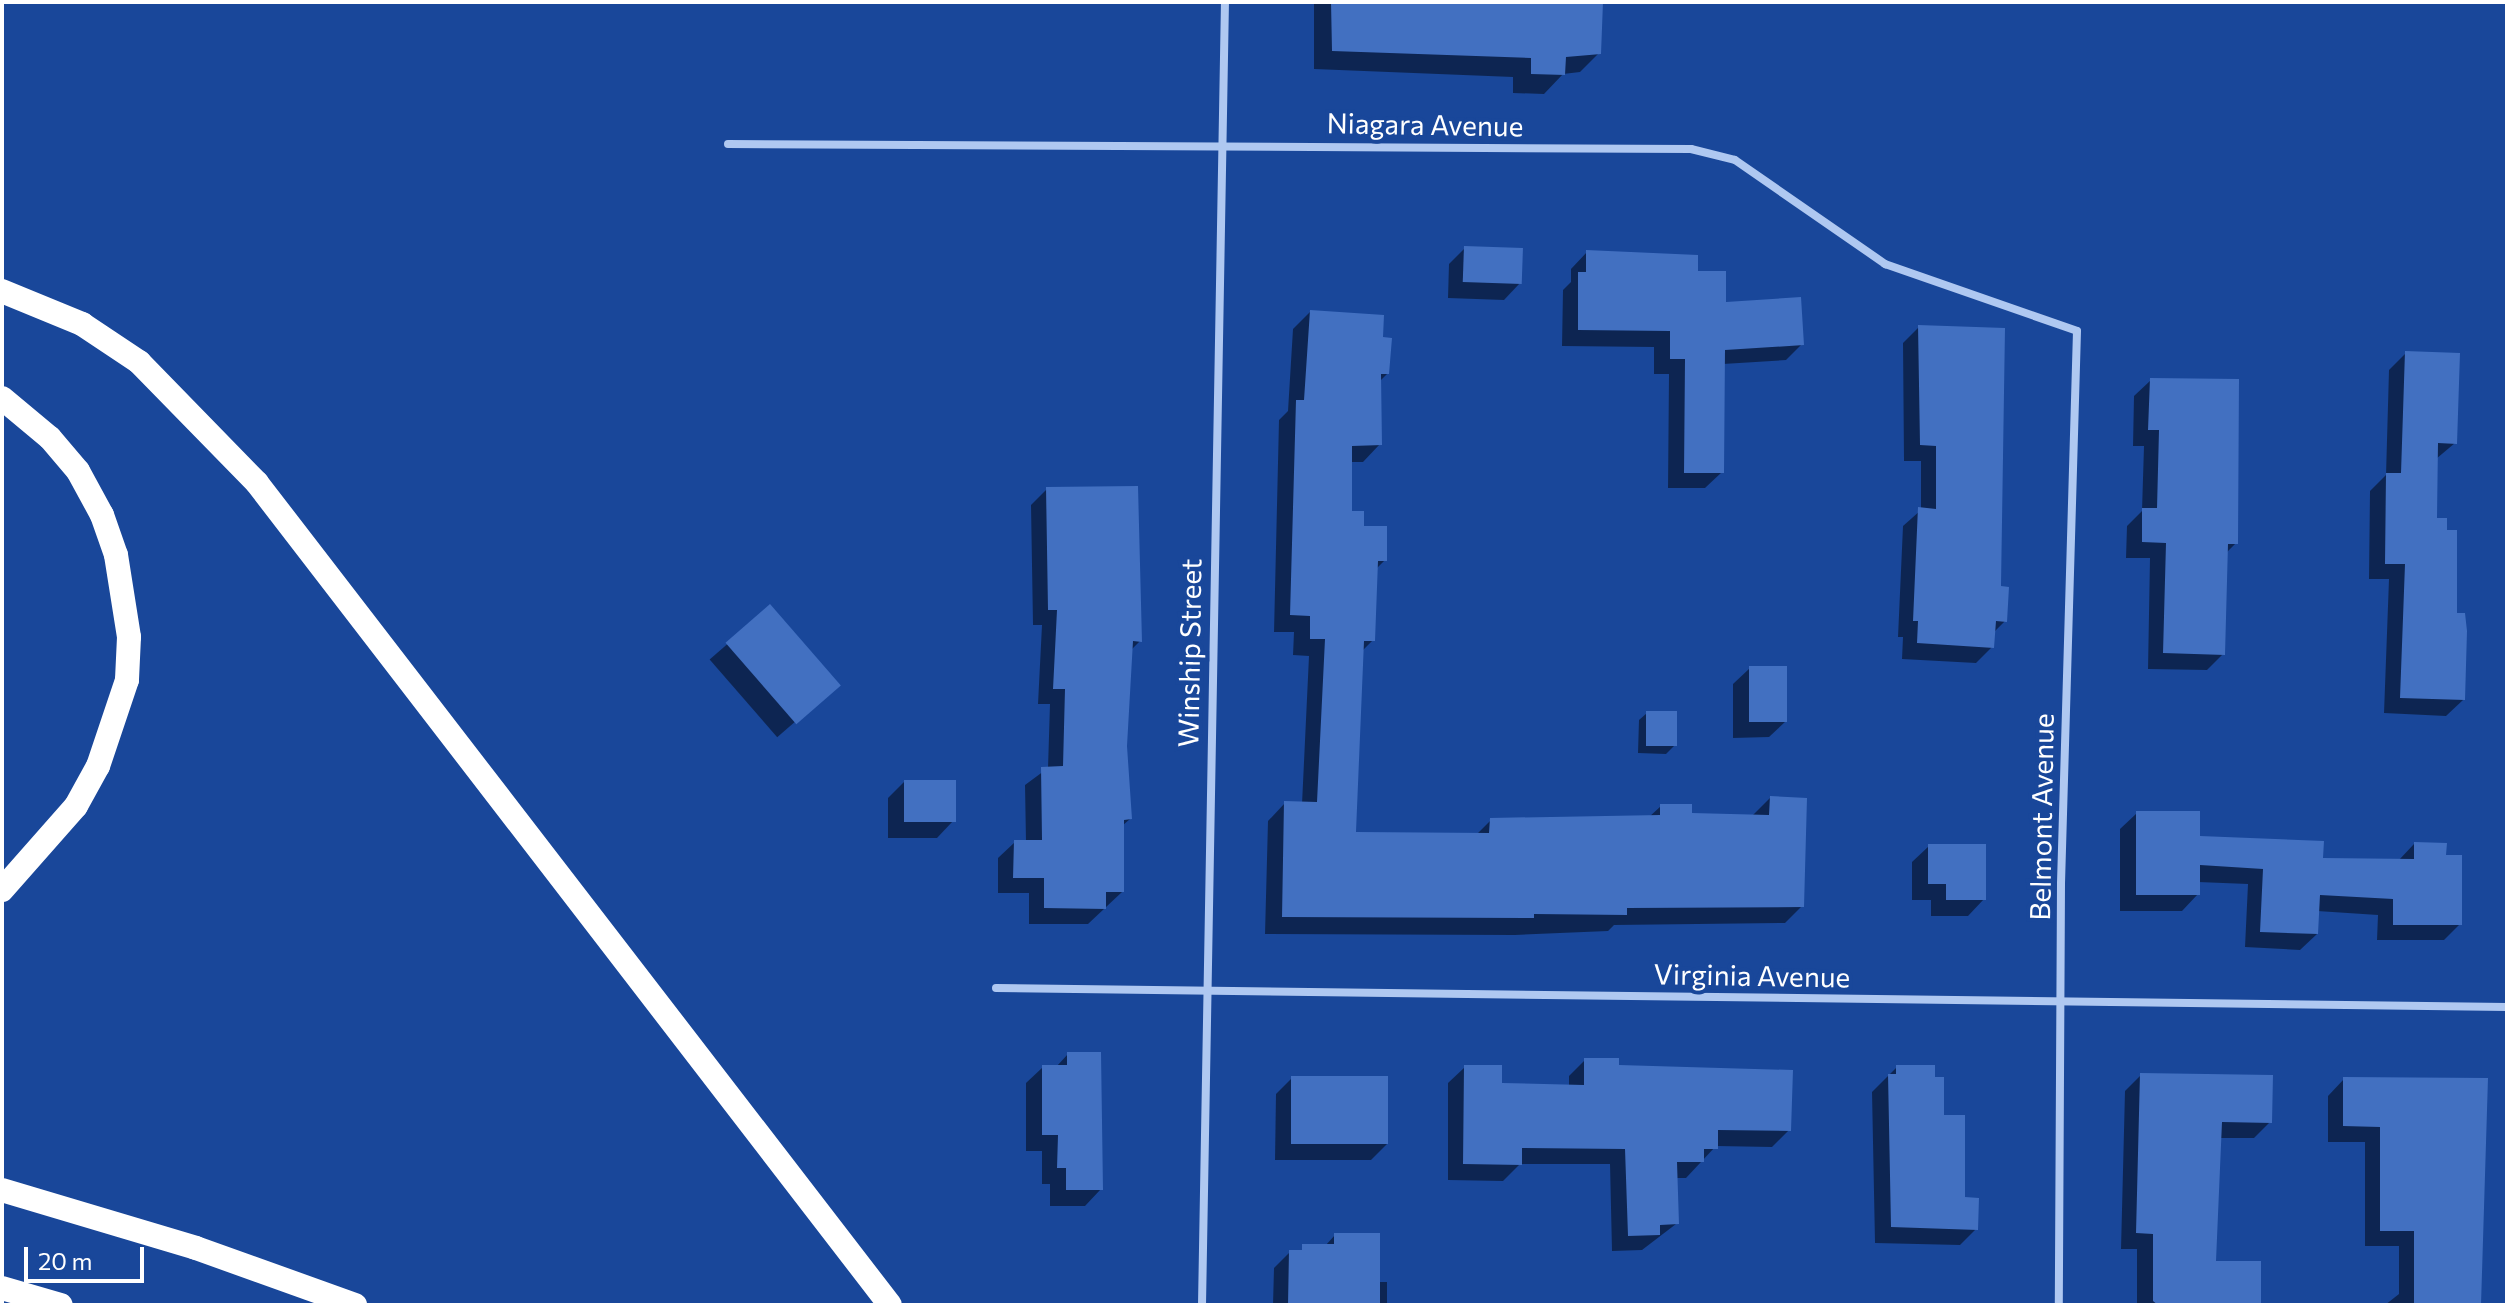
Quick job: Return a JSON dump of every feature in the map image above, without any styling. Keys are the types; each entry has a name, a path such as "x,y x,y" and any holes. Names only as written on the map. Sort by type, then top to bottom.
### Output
{"highway":[{"path":"2,291 82,324 139,362 257,483 890,1305"},
{"path":"2,398 50,438 78,471 102,515 116,555 129,637 127,680 98,766 76,806 2,890"},
{"path":"2,1190 196,1248 355,1305"},
{"path":"2,1288 56,1304"},
{"path":"2,1300 56,1304"}],"street":[{"name":"Winship Street","path":"1202,1305 1205,989 1225,2"},
{"name":"Niagara Avenue","path":"728,144 1223,144 1691,149 1735,160 1885,264 2077,331"},
{"name":"Belmont Avenue","path":"2059,1305 2061,1001 2077,331"},
{"name":"Virginia Avenue","path":"996,988 2507,1007"}],"building":[{"path":"1331,2 1603,2 1601,54 1566,57 1565,75 1531,74 1531,58 1332,51"},
{"path":"1464,246 1523,248 1522,284 1463,282"},
{"path":"1586,250 1698,255 1698,271 1726,271 1726,302 1801,297 1804,345 1725,350 1724,473 1684,473 1685,359 1670,359 1670,331 1578,330 1578,272 1586,272"},
{"path":"1310,310 1384,315 1383,337 1392,338 1389,374 1381,374 1382,445 1352,446 1352,511 1364,511 1364,526 1387,526 1387,561 1378,561 1375,641 1364,641 1356,832 1489,833 1490,818 1660,815 1660,804 1692,804 1692,813 1769,815 1770,796 1807,798 1804,907 1627,908 1627,915 1534,914 1534,918 1282,917 1284,801 1317,802 1325,639 1310,639 1310,616 1290,615 1296,400 1304,400"},
{"path":"1918,325 2005,328 2001,586 2009,587 2007,622 1996,621 1994,648 1917,643 1918,621 1913,621 1918,507 1936,509 1936,446 1920,445"},
{"path":"2405,351 2460,353 2457,444 2438,443 2437,518 2447,518 2447,530 2457,530 2457,613 2465,613 2467,631 2465,700 2400,698 2405,564 2385,564 2386,473 2401,473"},
{"path":"2150,378 2239,379 2238,544 2228,544 2225,655 2163,653 2166,543 2142,542 2142,508 2157,508 2159,430 2148,430"},
{"path":"1138,486 1142,642 1133,641 1127,746 1132,819 1124,820 1124,892 1106,892 1106,909 1044,908 1044,878 1013,878 1014,840 1042,840 1041,767 1063,766 1065,689 1053,689 1057,610 1048,610 1046,487"},
{"path":"770,604 841,686 796,724 725,643"},
{"path":"1749,666 1787,666 1787,722 1749,722"},
{"path":"1646,711 1677,711 1677,746 1646,746"},
{"path":"904,780 956,780 956,822 904,822"},
{"path":"2136,811 2200,811 2200,836 2324,841 2323,858 2414,859 2414,842 2447,843 2446,855 2462,855 2462,925 2393,925 2393,899 2320,895 2318,934 2260,932 2263,869 2200,865 2200,895 2136,895"},
{"path":"1928,844 1986,844 1986,900 1946,900 1946,884 1928,884"},
{"path":"1067,1052 1101,1052 1103,1190 1066,1190 1066,1168 1057,1168 1058,1135 1042,1135 1042,1065 1067,1065"},
{"path":"1584,1058 1619,1058 1619,1065 1793,1070 1791,1131 1718,1130 1718,1149 1704,1149 1704,1162 1677,1162 1679,1224 1660,1225 1660,1235 1628,1236 1625,1149 1522,1148 1522,1165 1463,1164 1464,1065 1502,1065 1502,1083 1584,1085"},
{"path":"1896,1065 1935,1065 1935,1077 1944,1077 1944,1115 1965,1115 1965,1197 1979,1198 1978,1230 1891,1227 1888,1074 1896,1074"},
{"path":"2140,1073 2273,1075 2272,1123 2222,1122 2216,1261 2261,1261 2261,1305 2158,1305 2153,1301 2153,1234 2136,1233"},
{"path":"1291,1076 1388,1076 1388,1144 1291,1144"},
{"path":"2343,1077 2488,1078 2481,1305 2414,1305 2414,1231 2380,1231 2380,1127 2343,1126"},
{"path":"1334,1233 1380,1233 1380,1305 1288,1305 1289,1250 1302,1250 1302,1244 1334,1244"}]}
